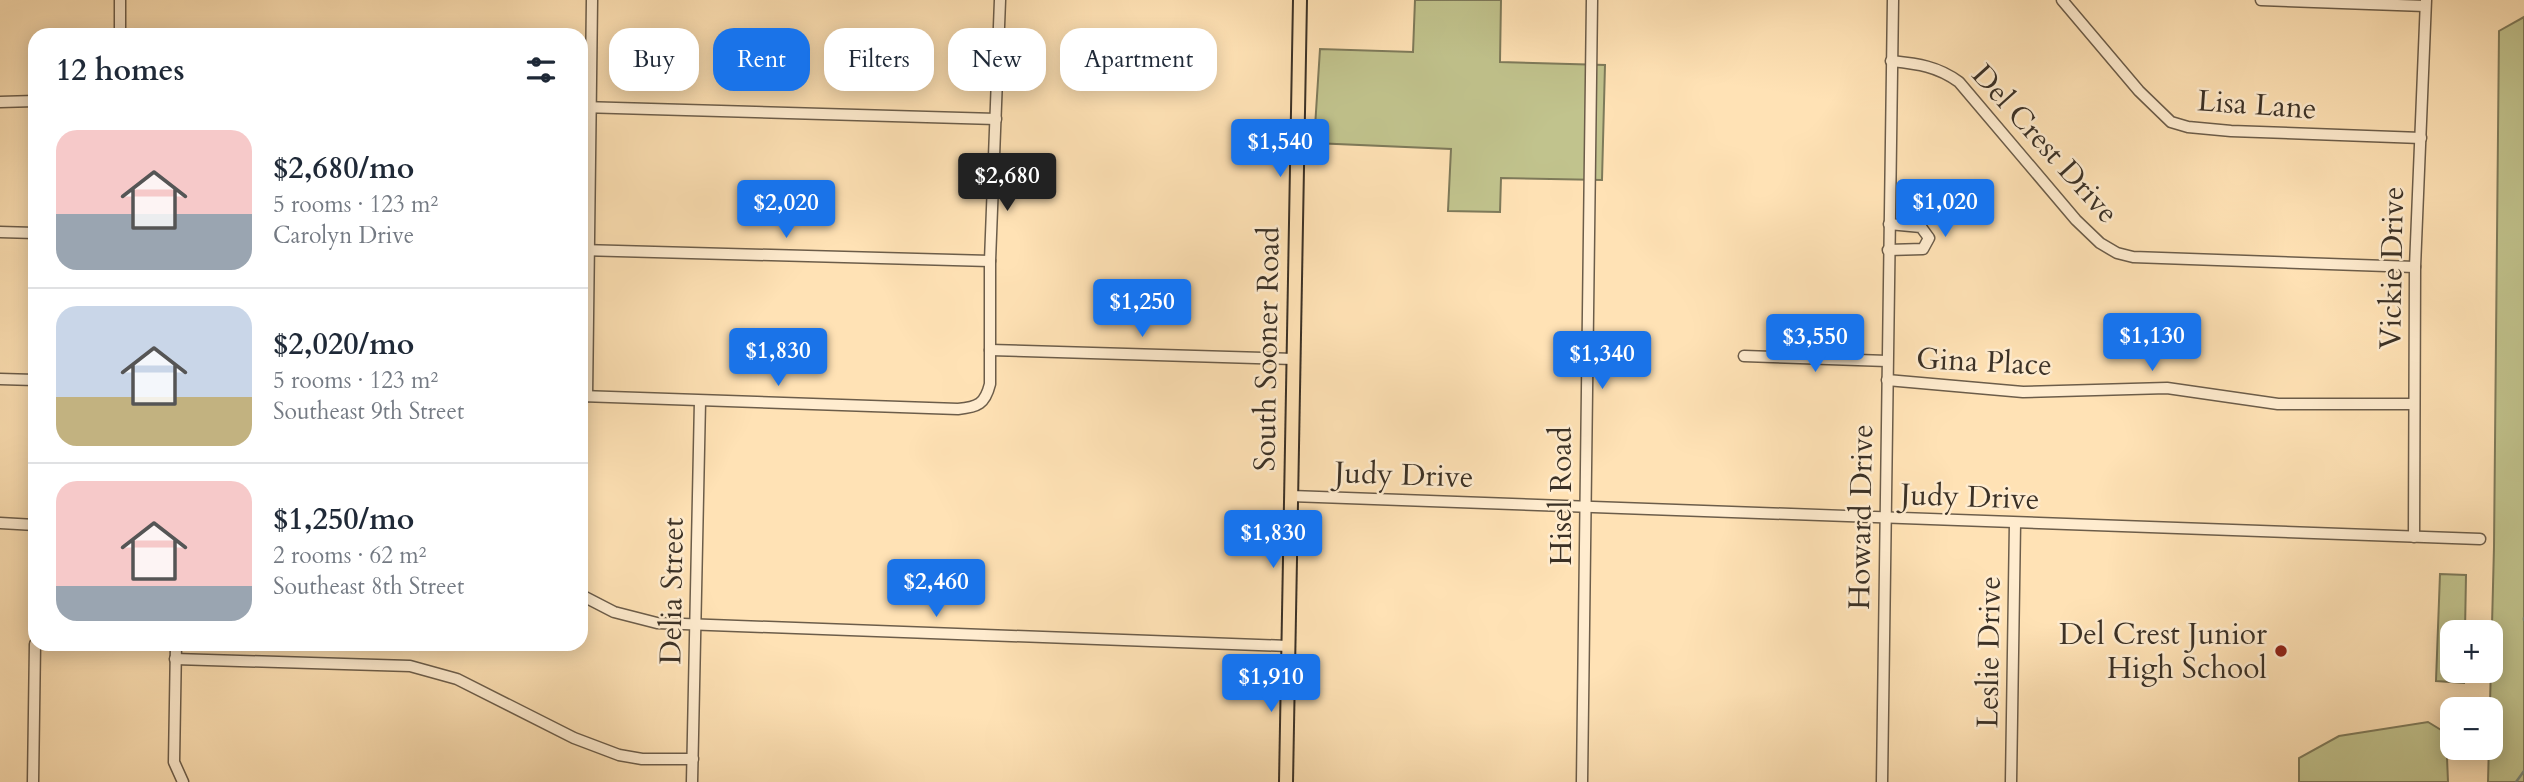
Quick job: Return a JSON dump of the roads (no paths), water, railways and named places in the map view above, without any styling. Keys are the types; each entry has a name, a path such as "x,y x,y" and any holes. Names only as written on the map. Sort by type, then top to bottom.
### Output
{"main road":[{"name":"South Sooner Road","path":"1286,782 1300,0"}],"street":[{"path":"120,0 120,28"},
{"path":"588,71 592,0"},
{"path":"588,396 976,407 986,400 990,384 990,261 1000,0"},
{"name":"Hisel Road","path":"1582,782 1592,0"},
{"name":"Howard Drive","path":"1882,782 1893,0"},
{"name":"Lisa Lane","path":"2062,0 2139,91 2171,122 2188,127 2231,131 2421,138"},
{"path":"2261,0 2426,3"},
{"name":"Vickie Drive","path":"2414,537 2415,267 2426,3"},
{"name":"Del Crest Drive","path":"1891,61 1927,64 1944,71 1959,82 2076,220 2100,243 2117,253 2133,257 2415,267"},
{"path":"0,102 28,102"},
{"path":"588,107 996,119"},
{"path":"1888,250 1923,249 1929,239 1921,227 1889,224"},
{"path":"0,232 28,233"},
{"path":"588,250 990,261"},
{"path":"990,350 1293,359"},
{"path":"1744,356 1887,361"},
{"path":"0,379 28,380"},
{"name":"Gina Place","path":"1887,380 2024,392 2166,388 2278,404 2414,404"},
{"name":"Delia Street","path":"692,782 700,401"},
{"name":"Judy Drive","path":"1291,496 2480,539"},
{"path":"0,523 28,525"},
{"name":"Leslie Drive","path":"2011,782 2015,523"},
{"path":"588,599 614,612 638,619 696,626 1288,646"},
{"path":"33,782 35,651"},
{"path":"176,651 174,762 183,782"},
{"path":"175,659 410,667 457,680 574,738 619,755 642,760 693,760"}],"waterway":[{"path":"2516,782 2524,771"}],"place":[{"name":"Del Crest Junior High School","path":"2281,651"}]}
